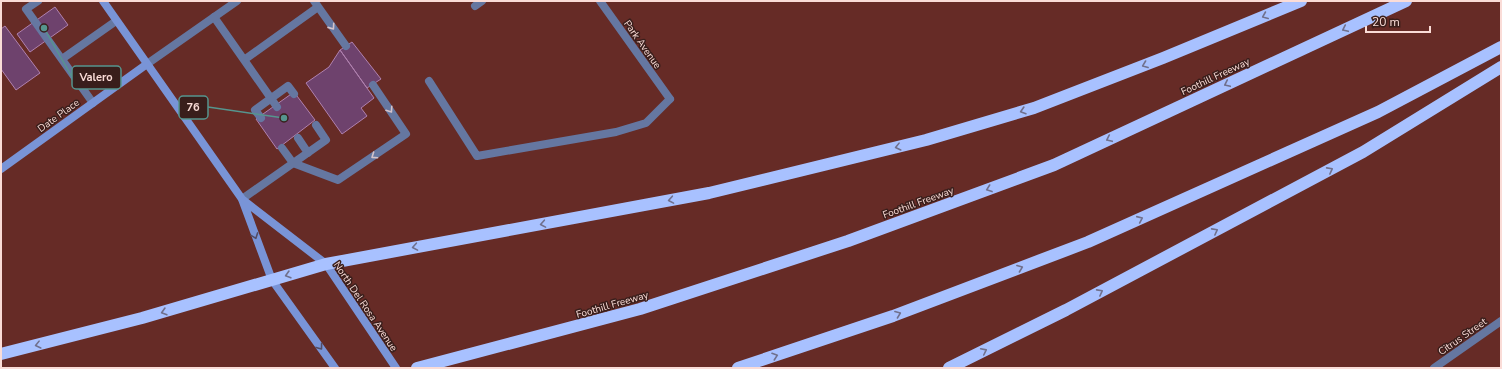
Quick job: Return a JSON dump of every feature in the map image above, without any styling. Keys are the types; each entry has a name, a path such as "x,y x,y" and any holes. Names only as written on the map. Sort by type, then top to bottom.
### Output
{"highway":[{"path":"1,354 142,318 326,264 709,193 926,140 1034,108 1163,58 1301,1"},
{"name":"Foothill Freeway","path":"417,368 640,310 848,241 1054,165 1406,1"},
{"path":"738,368 893,316 1088,242 1378,112 1501,47"},
{"path":"949,368 1066,310 1363,152 1501,67"}],"main road":[{"name":"North Del Rosa Avenue","path":"103,1 242,199 272,280 335,368"},
{"name":"Date Place","path":"1,168 147,64"},
{"name":"North Del Rosa Avenue","path":"242,199 326,264 396,368"}],"street":[{"path":"38,1 26,9 93,103"},
{"path":"475,6 482,1"},
{"name":"Park Avenue","path":"429,81 476,156 616,132 646,123 670,99 600,1"},
{"path":"147,64 235,2"},
{"path":"244,60 316,4 346,46"},
{"path":"214,17 277,107"},
{"path":"62,59 116,21"},
{"path":"282,148 293,163 338,180 406,134 373,85"},
{"path":"262,118 255,110 288,86 294,94"},
{"path":"242,199 326,140 316,125"},
{"path":"298,138 308,153"},
{"name":"Citrus Street","path":"1434,368 1501,321"}],"building":[{"path":"55,7 68,25 30,52 17,34"},
{"path":"5,26 40,73 16,90 1,69 1,29"},
{"path":"352,42 381,79 367,88 340,50"},
{"path":"340,50 374,98 361,108 367,116 342,134 306,83 329,67"},
{"path":"294,92 315,120 277,149 256,119"}],"place":[{"name":"Valero","path":"44,28"},
{"name":"76","path":"284,118"}]}
